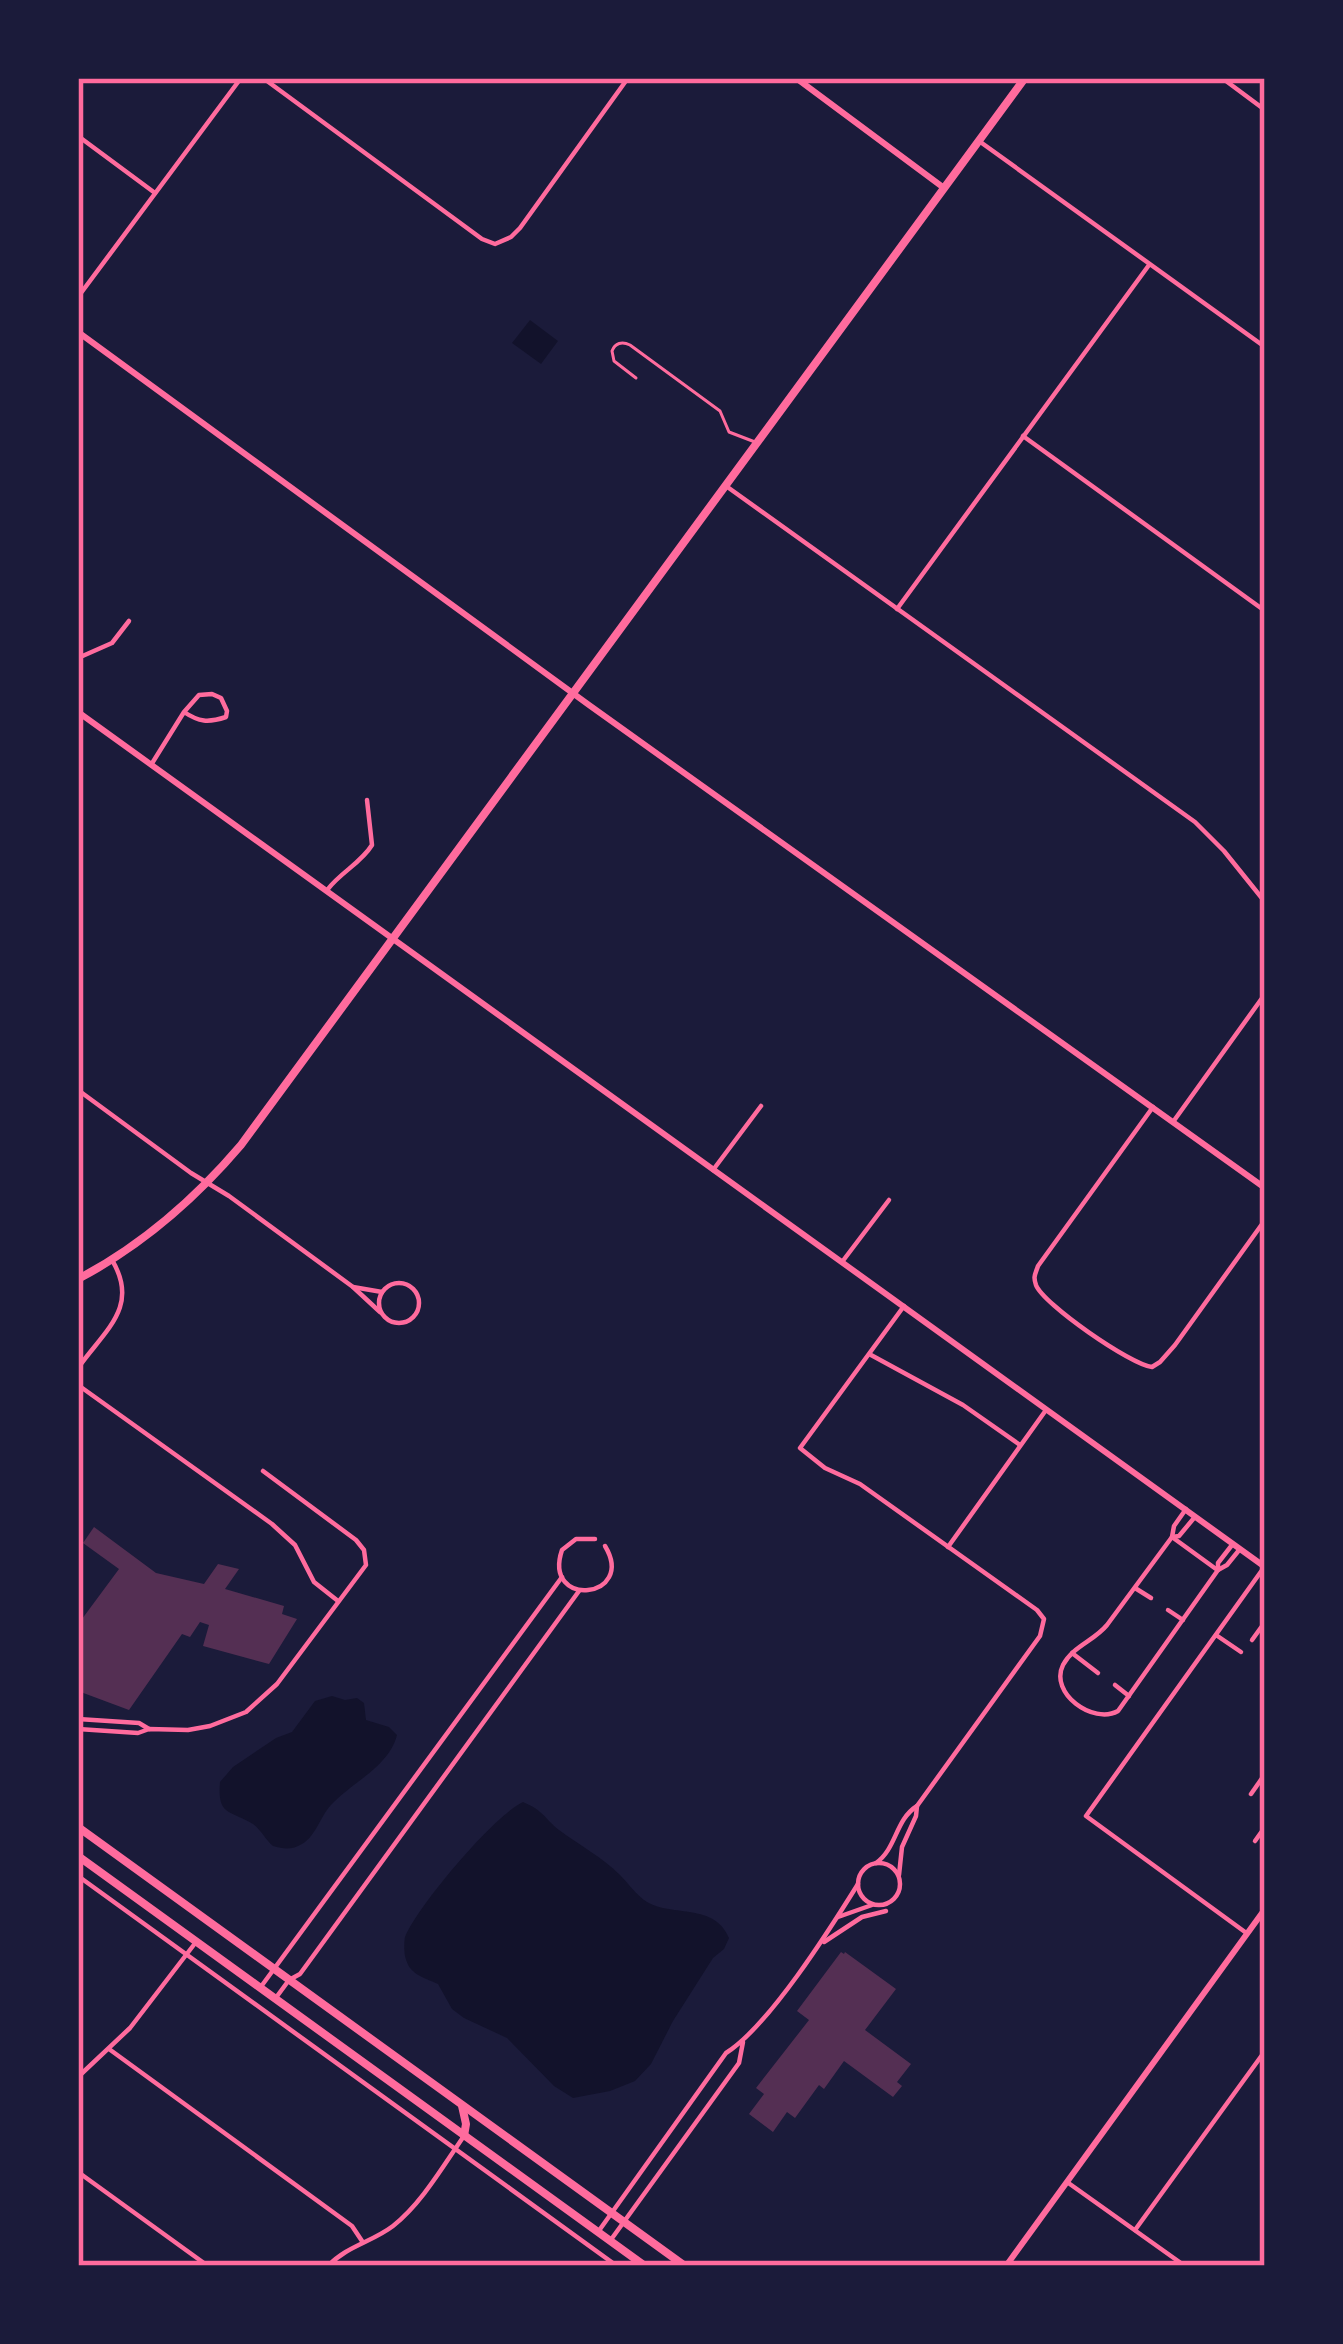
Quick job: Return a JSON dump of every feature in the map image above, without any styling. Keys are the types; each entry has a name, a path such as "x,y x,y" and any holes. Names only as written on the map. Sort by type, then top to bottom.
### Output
{"main road":[{"path":"78,1279 160,1225 207,1183 249,1134 1025,78"},
{"path":"78,1827 686,2266"},
{"path":"82,1858 645,2266"},
{"path":"462,2104 464,2136"}],"street":[{"path":"78,297 241,78"},
{"path":"263,78 482,239 500,244 520,228 628,78"},
{"path":"796,78 944,188"},
{"path":"1222,78 1265,110"},
{"path":"78,136 155,193"},
{"path":"979,141 1265,347"},
{"path":"898,609 1150,265"},
{"path":"78,332 1265,1188"},
{"path":"1023,436 1265,610"},
{"path":"726,486 1195,822 1265,902"},
{"path":"78,658 112,644 129,621"},
{"path":"151,765 184,712 199,694 221,698 226,717 197,721 184,712"},
{"path":"78,712 1265,1566 1086,1816 1247,1933"},
{"path":"325,892 372,845 367,800"},
{"path":"1173,1122 1265,994"},
{"path":"78,1090 353,1287 380,1312 390,1321 404,1323 415,1315 419,1303 415,1291 392,1284 382,1292 380,1312"},
{"path":"713,1170 761,1106"},
{"path":"1153,1107 1038,1266 1035,1281 1041,1294 1126,1358 1146,1367 1156,1365 1265,1220"},
{"path":"842,1262 889,1200"},
{"path":"78,1368 122,1305 123,1281 112,1260"},
{"path":"353,1287 382,1292"},
{"path":"598,2232 726,2053 743,2042 838,1917 864,1869 889,1852 904,1817 917,1806 1044,1625 1037,1610 860,1484 825,1468 800,1448 904,1306"},
{"path":"869,1354 957,1401 1020,1445"},
{"path":"78,1385 272,1523 295,1545 314,1582 339,1602"},
{"path":"948,1547 1047,1410"},
{"path":"78,1729 138,1733 200,1728 246,1712 278,1684 339,1602 366,1564 364,1550 352,1536 262,1471"},
{"path":"1186,1509 1135,1588 1097,1636 1072,1653 1061,1668 1062,1688 1082,1707 1100,1716 1118,1711 1218,1570 1217,1564 1236,1546"},
{"path":"1172,1537 1179,1536 1195,1516"},
{"path":"1172,1537 1218,1570"},
{"path":"595,1539 576,1539 562,1550 559,1568 572,1588 596,1589 608,1578 612,1562 605,1546"},
{"path":"260,1988 562,1577"},
{"path":"1135,1588 1151,1598"},
{"path":"275,1999 300,1974 579,1591"},
{"path":"1168,1610 1183,1620"},
{"path":"1252,1640 1265,1622"},
{"path":"1216,1635 1240,1652"},
{"path":"1072,1653 1098,1672"},
{"path":"1115,1685 1129,1696"},
{"path":"78,1719 140,1723 149,1729"},
{"path":"1251,1794 1265,1774"},
{"path":"838,1917 895,1898 900,1888 902,1846 917,1806"},
{"path":"1255,1841 1265,1828"},
{"path":"82,1858 78,1874 617,2266"},
{"path":"876,1863 890,1866 899,1877"},
{"path":"857,1884 864,1899 874,1904"},
{"path":"1006,2266 1265,1909"},
{"path":"818,1944 862,1917 886,1911"},
{"path":"78,2077 142,2014 196,1942"},
{"path":"610,2241 739,2063 743,2042"},
{"path":"109,2049 352,2226 362,2241"},
{"path":"1135,2230 1265,2051"},
{"path":"328,2266 406,2213 464,2136"},
{"path":"78,2172 208,2266"},
{"path":"1067,2182 1185,2266"}],"lane":[{"path":"636,378 614,361 616,344 630,344 720,411 729,432 757,443"}],"shaded area":[{"path":"530,320 558,341 541,364 512,343"},
{"path":"332,1696 364,1703 366,1720 389,1727 397,1735 393,1746 331,1805 307,1841 291,1848 273,1846 253,1824 223,1807 220,1782 233,1767 292,1732 315,1701"},
{"path":"523,1802 606,1862 647,1902 704,1915 723,1927 729,1938 673,2021 651,2064 635,2081 610,2091 573,2098 554,2086 507,2038 452,2009 438,1984 413,1971 405,1956 405,1937 440,1885 494,1824"}],"building":[{"path":"94,1527 156,1573 204,1584 218,1564 239,1569 225,1589 284,1606 282,1614 297,1619 269,1664 203,1646 209,1625 200,1622 190,1637 182,1634 129,1710 78,1691 78,1616 82,1619 119,1569 83,1543"},
{"path":"841,1952 896,1989 865,2030 911,2064 897,2082 902,2086 893,2097 844,2061 795,2118 787,2112 773,2132 749,2114 764,2094 756,2088 809,2020 797,2011"}]}
